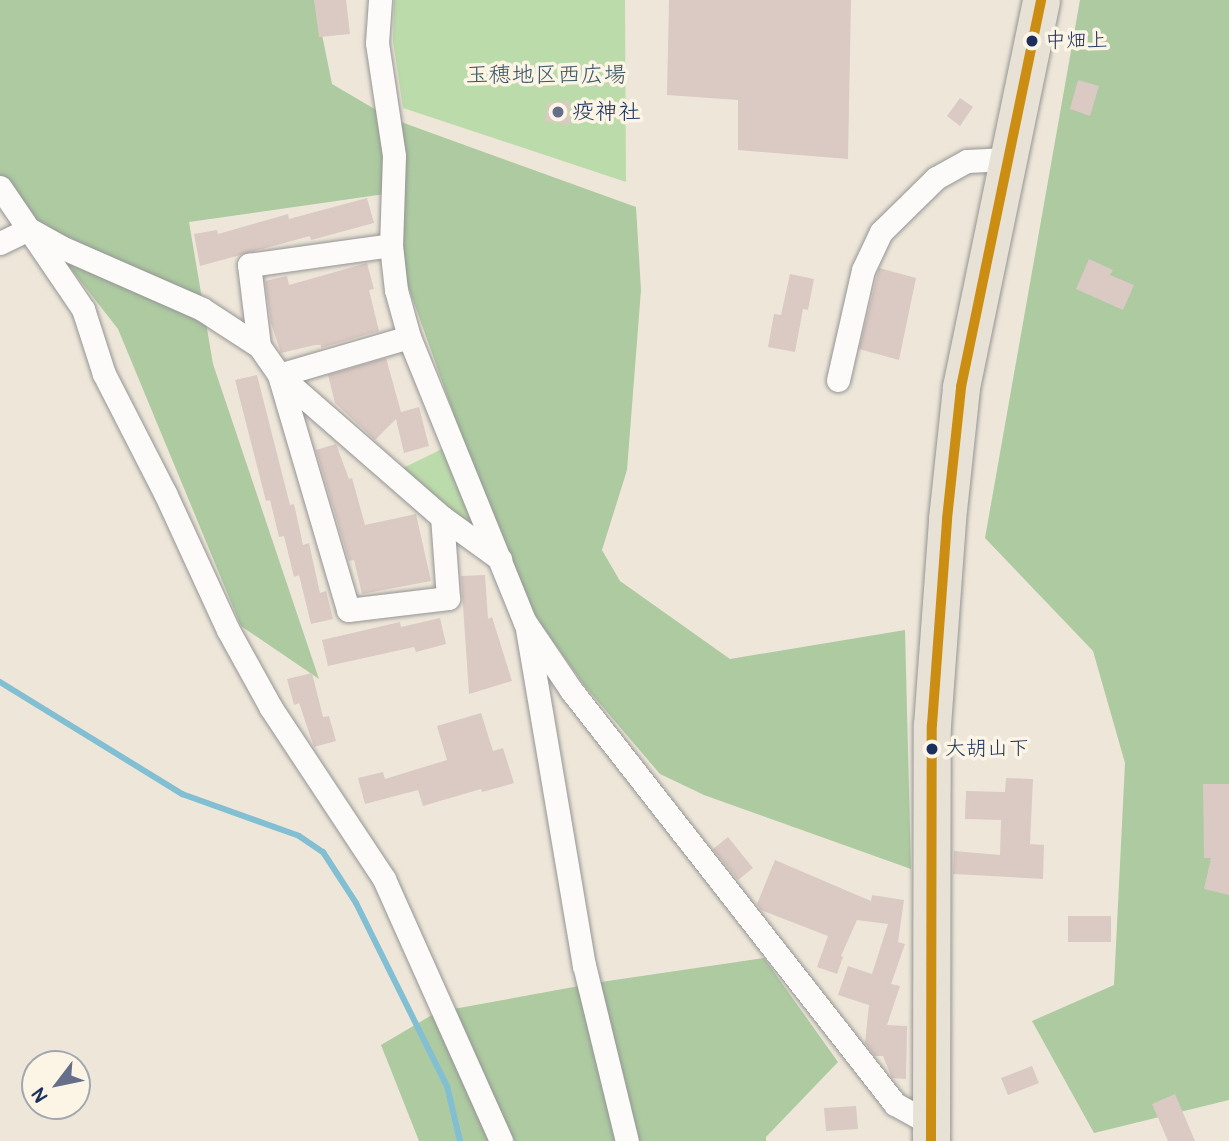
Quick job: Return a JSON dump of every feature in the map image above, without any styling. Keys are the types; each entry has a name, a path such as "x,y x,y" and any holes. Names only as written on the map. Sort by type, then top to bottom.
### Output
{"main road":[{"path":"931,1133 932,725 944,558 961,387 1041,0"}],"street":[{"path":"380,0 377,43 394,156 391,245 396,290 409,337 526,622 571,690 895,1104 931,1133"},
{"path":"838,380 863,270 881,232 936,178 967,161 1007,159"},
{"path":"0,187 83,309 104,374 165,493 228,630 271,708 384,880 501,1141"},
{"path":"0,243 29,229"},
{"path":"29,229 61,247 202,309 259,346 279,375 442,517 500,559"},
{"path":"259,346 249,265 391,245"},
{"path":"279,375 409,337"},
{"path":"279,375 348,610 448,598 442,517"},
{"path":"526,622 584,965 627,1141"}],"green space":[{"path":"0,0 315,0 332,84 390,118 636,207 641,290 627,470 602,550 620,581 730,659 905,630 911,869 704,795 660,774 584,685 517,591 408,286 392,193 189,222 213,364 319,679 241,626 118,329 0,178"},
{"name":"玉穂地区西広場","path":"394,0 625,0 626,182 403,108 393,41"},
{"path":"1080,0 1229,0 1229,1100 1094,1133 1032,1021 1114,985 1125,763 1093,651 985,538"},
{"path":"448,446 491,547 397,471"},
{"path":"764,958 838,1062 766,1137 766,1141 419,1141 381,1045 437,1012 601,982"}],"building":[{"path":"314,0 346,0 350,34 319,37"},
{"path":"669,0 851,0 848,159 738,150 738,100 667,95"},
{"path":"1078,80 1099,86 1090,116 1070,109"},
{"path":"960,98 973,107 960,126 947,116"},
{"name":"疫神社","path":"569,101 570,125 545,121 548,103"},
{"path":"367,198 374,223 311,240 310,236 200,266 194,234 217,230 218,234 288,214 289,219"},
{"path":"1089,259 1113,270 1110,275 1134,285 1123,310 1076,289"},
{"path":"367,263 374,289 369,290 379,331 321,348 321,345 315,345 281,353 271,323 265,281 287,276 289,285"},
{"path":"879,268 916,278 899,360 859,349"},
{"path":"790,274 814,279 808,310 803,309 795,352 768,347 774,314 781,315"},
{"path":"386,358 401,412 419,407 429,446 404,453 396,419 375,440 335,403 328,375"},
{"path":"257,375 290,505 294,504 303,545 309,543 320,593 326,591 333,619 311,624 299,575 294,577 284,536 279,537 270,500 266,501 235,380"},
{"path":"336,444 349,479 352,478 365,525 416,514 431,581 362,594 354,560 349,561 316,450"},
{"path":"485,575 488,619 492,617 512,681 469,694 461,576"},
{"path":"440,618 446,644 416,652 414,647 328,666 322,640 400,622 401,627"},
{"path":"312,673 323,717 329,716 336,741 314,747 299,703 294,705 287,679"},
{"path":"481,713 493,751 503,748 514,783 482,792 481,789 423,806 418,790 365,804 358,778 383,772 385,779 447,760 437,726"},
{"path":"1006,778 1033,779 1030,844 1044,845 1043,879 953,874 954,851 1000,855 1001,820 965,819 966,791 1005,792"},
{"path":"1203,784 1229,784 1229,895 1204,889 1211,858 1204,858"},
{"path":"728,837 753,868 738,880 713,849"},
{"path":"775,860 871,901 872,895 904,900 898,942 905,944 891,984 900,986 887,1025 907,1026 906,1079 892,1078 883,1056 875,1056 865,1043 869,1005 838,995 848,966 872,974 888,924 857,920 841,956 843,957 837,974 817,967 828,936 761,910 757,904"},
{"path":"1068,916 1111,916 1111,942 1068,942"},
{"path":"1032,1066 1039,1083 1008,1095 1001,1078"},
{"path":"1175,1094 1195,1141 1168,1141 1152,1104"},
{"path":"856,1106 858,1129 826,1131 824,1108"}],"waterway":[{"path":"0,682 182,794 299,836 323,852 356,903 447,1086 460,1141"}],"transit line":[{"path":"931,1141 932,725 947,519 961,387 1041,0"}],"place":[{"name":"中畑上","path":"1032,41"},
{"name":"疫神社","path":"558,112"},
{"name":"大胡山下","path":"932,749"}]}
